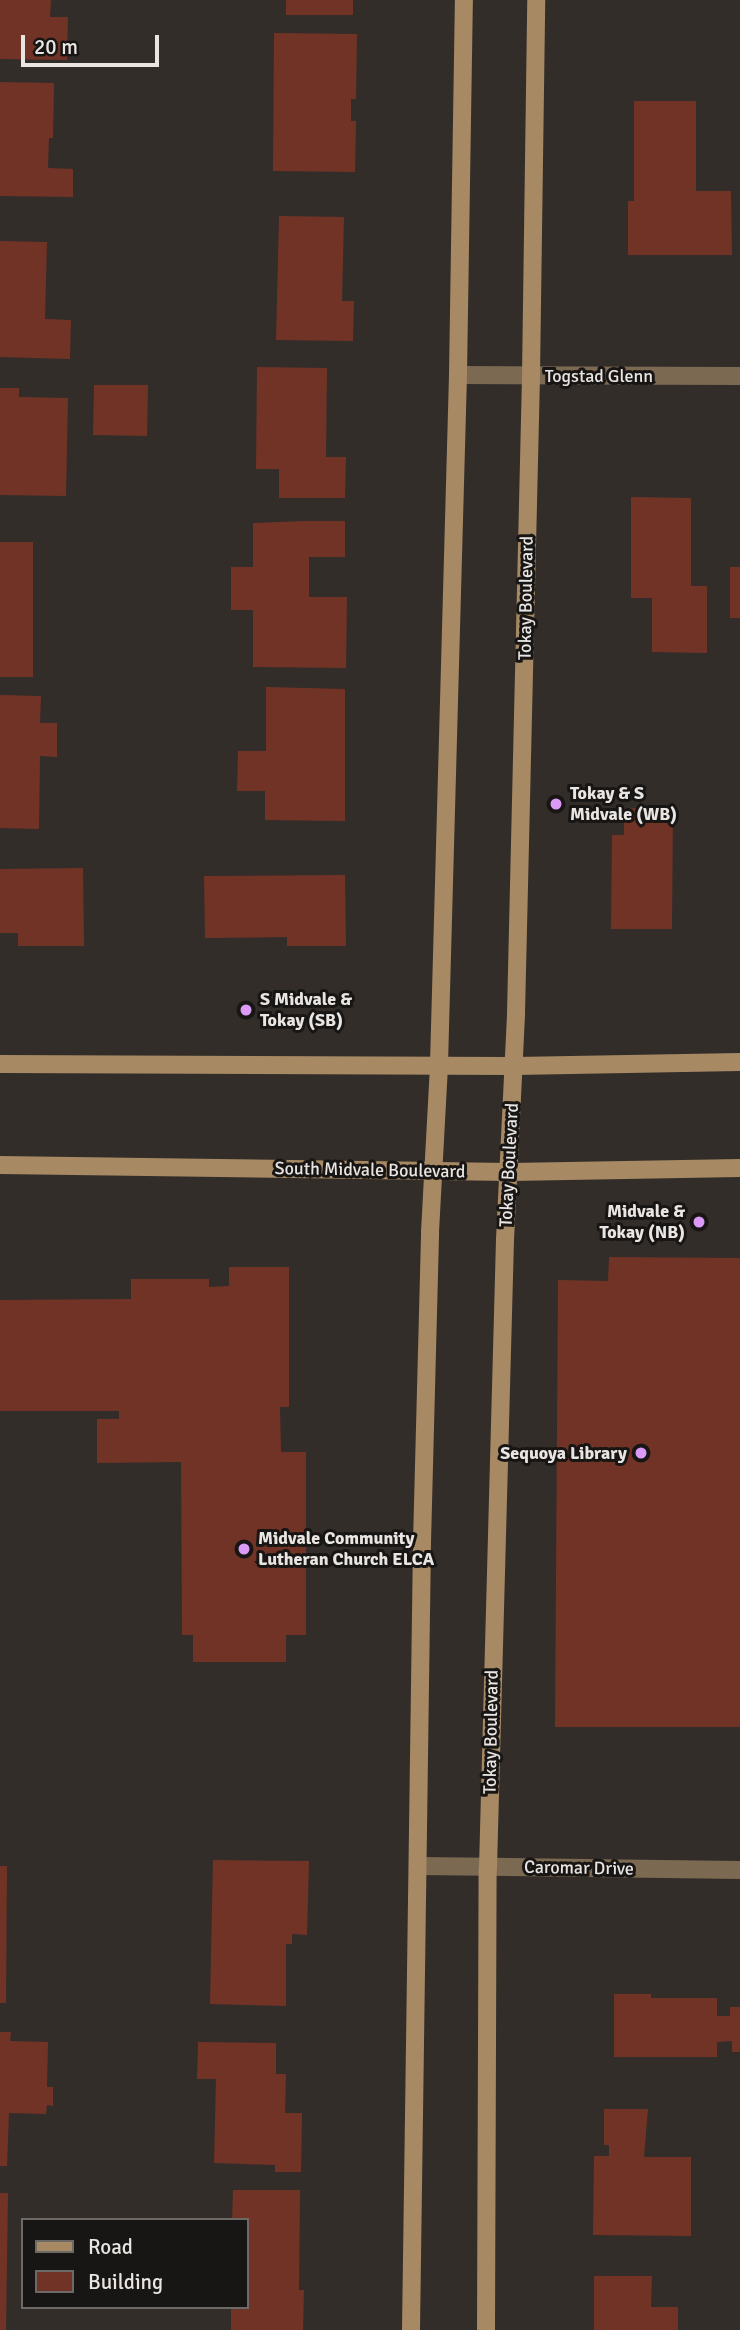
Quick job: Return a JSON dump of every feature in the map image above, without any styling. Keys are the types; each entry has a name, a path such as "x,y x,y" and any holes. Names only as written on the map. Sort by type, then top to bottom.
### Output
{"street":[{"path":"411,2330 422,1542 430,1232 439,1065 458,375 464,0"},
{"name":"Tokay Boulevard","path":"486,2330 488,1868 504,1268 514,1066 531,376 536,0"},
{"name":"Togstad Glenn","path":"458,375 740,376"},
{"path":"0,1064 514,1066 740,1062"},
{"name":"South Midvale Boulevard","path":"0,1165 510,1172 740,1168"},
{"name":"Caromar Drive","path":"418,1866 740,1870"}],"building":[{"path":"0,0 51,0 50,17 68,17 67,60 0,59"},
{"path":"286,0 353,0 353,15 286,15"},
{"path":"274,33 357,34 356,99 351,99 351,121 356,121 355,172 273,171"},
{"path":"0,82 54,83 53,138 49,138 48,168 73,169 73,197 0,196"},
{"path":"634,101 696,101 696,191 731,191 732,255 628,255 628,201 634,201"},
{"path":"279,216 344,217 342,301 354,301 353,341 276,340"},
{"path":"0,241 47,242 45,319 71,320 70,359 0,357"},
{"path":"257,367 327,368 326,457 346,457 345,498 279,498 279,469 256,469"},
{"path":"94,385 148,385 147,436 93,435"},
{"path":"0,388 19,388 19,397 68,398 66,496 0,495"},
{"path":"631,497 691,498 691,586 707,586 707,653 652,652 652,598 631,598"},
{"path":"345,521 345,557 309,557 309,597 347,597 346,668 253,667 253,610 231,610 231,567 253,567 253,523"},
{"path":"0,542 33,542 33,677 0,677"},
{"path":"730,567 740,567 740,618 730,618"},
{"path":"266,687 345,689 345,821 265,820 265,791 237,791 238,751 266,751"},
{"path":"0,695 41,696 40,723 57,723 57,757 40,756 39,829 0,828"},
{"path":"624,808 673,809 672,929 611,929 612,835 624,835"},
{"path":"83,868 84,946 18,946 18,933 0,933 0,869"},
{"path":"345,875 346,946 287,946 287,937 205,938 204,876"},
{"path":"609,1257 740,1258 740,1727 555,1727 558,1280 608,1281"},
{"name":"Midvale Community Lutheran Church ELCA","path":"229,1267 289,1267 289,1407 280,1407 281,1452 306,1452 306,1635 286,1635 286,1662 193,1662 193,1635 182,1635 181,1462 97,1463 97,1419 119,1419 119,1411 0,1411 0,1300 131,1299 131,1279 209,1279 209,1287 229,1286"},
{"path":"213,1860 309,1861 307,1935 292,1934 292,1944 286,1944 286,2006 210,2004"},
{"path":"0,1866 7,1866 6,2003 0,2003"},
{"path":"614,1994 651,1994 651,1998 717,1998 717,2016 730,2016 730,2007 740,2007 740,2052 732,2052 732,2041 717,2042 717,2057 614,2057"},
{"path":"0,2032 11,2032 10,2041 48,2042 47,2087 53,2087 53,2106 47,2105 46,2114 9,2113 7,2166 0,2166"},
{"path":"198,2042 276,2043 276,2074 286,2074 285,2113 302,2113 301,2172 275,2172 275,2165 214,2163 216,2079 197,2079"},
{"path":"604,2109 648,2109 644,2157 691,2157 691,2236 593,2235 594,2156 609,2156 609,2145 604,2145"},
{"path":"233,2190 300,2190 299,2290 304,2290 303,2330 231,2330 231,2309 248,2309 248,2218 232,2218"},
{"path":"0,2193 8,2193 6,2330 0,2330"},
{"path":"594,2276 652,2276 651,2307 678,2307 678,2330 594,2330"}],"place":[{"name":"Tokay & S Midvale (WB)","path":"556,804"},
{"name":"S Midvale & Tokay (SB)","path":"246,1010"},
{"name":"Midvale & Tokay (NB)","path":"699,1222"},
{"name":"Sequoya Library","path":"641,1453"},
{"name":"Midvale Community Lutheran Church ELCA","path":"244,1549"}]}
